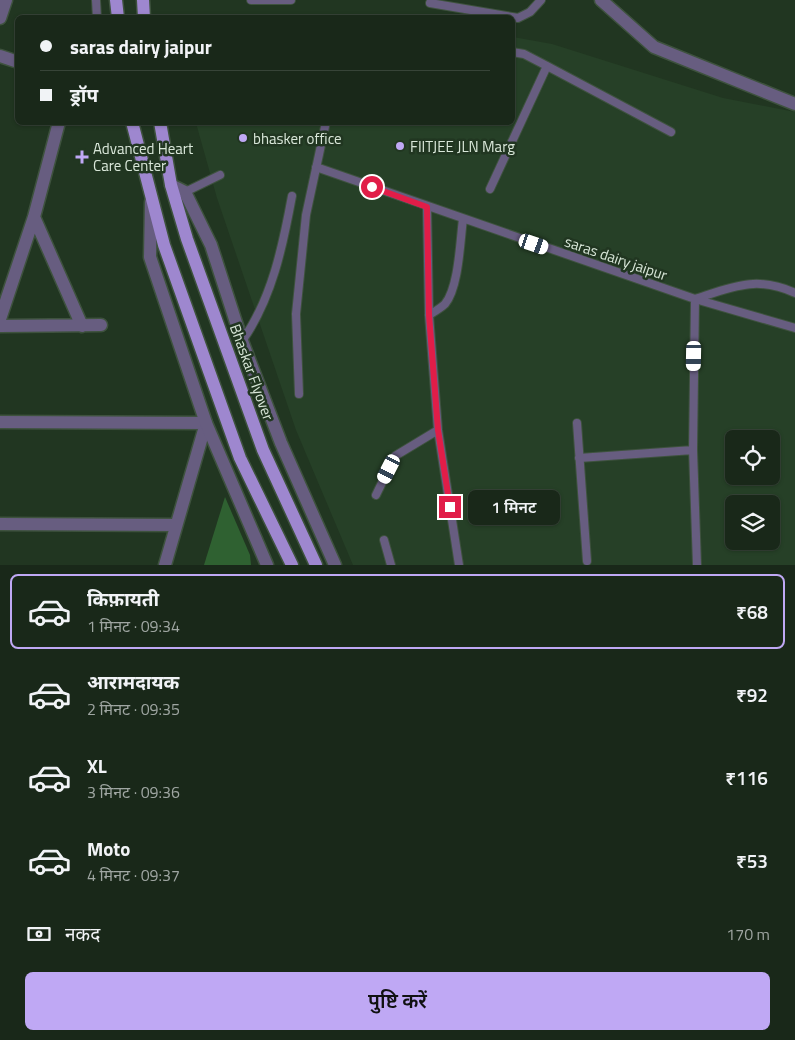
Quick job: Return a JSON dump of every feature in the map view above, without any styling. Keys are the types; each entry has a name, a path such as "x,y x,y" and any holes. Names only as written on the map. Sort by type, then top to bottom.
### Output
{"main road":[{"path":"116,0 118,15"},
{"path":"143,0 144,15"},
{"path":"133,125 151,202 164,245 240,458 292,565"},
{"name":"Bhaskar Flyover","path":"161,125 171,185 187,240 263,450 316,565"}],"street":[{"path":"0,18 6,0"},
{"path":"601,0 654,47 795,104"},
{"path":"0,56 15,61"},
{"path":"0,319 34,217 57,125"},
{"path":"171,185 185,192 211,245 242,341 290,466 335,565"},
{"path":"151,202 150,257 206,423 267,565"},
{"path":"34,217 82,326"},
{"path":"0,326 100,325"},
{"path":"0,422 206,423"},
{"path":"165,565 206,423"},
{"path":"0,524 176,525"}],"lane":[{"path":"96,0 97,15"},
{"path":"251,0 290,0"},
{"path":"515,17 518,18 530,12 541,0"},
{"path":"430,3 500,15"},
{"path":"515,52 524,54 672,132"},
{"path":"490,189 546,66"},
{"path":"299,394 296,314 306,215 325,125"},
{"name":"saras dairy jaipur","path":"316,167 695,299 795,328"},
{"path":"185,192 220,174"},
{"path":"242,341 260,311 274,272 292,196"},
{"path":"427,207 429,315 438,430 459,565"},
{"path":"429,315 445,303 451,290 456,275 463,219"},
{"path":"697,565 693,450 695,299 741,284 778,285 795,293"},
{"path":"577,423 587,561"},
{"path":"376,495 396,456 438,430"},
{"path":"580,458 693,450"},
{"path":"384,540 391,565"}],"shaded area":[{"path":"515,37 552,44 723,98 795,112 795,565 353,565 296,430 217,198 197,125 515,125"}],"green space":[{"path":"225,497 250,555 251,565 204,565"}],"place":[{"name":"bhasker office","path":"243,138"},
{"name":"FIITJEE JLN Marg","path":"400,146"},
{"name":"Advanced Heart Care Center","path":"82,157"}],"route":[{"path":"372,187 427,207 429,315 438,430 450,507"}]}
